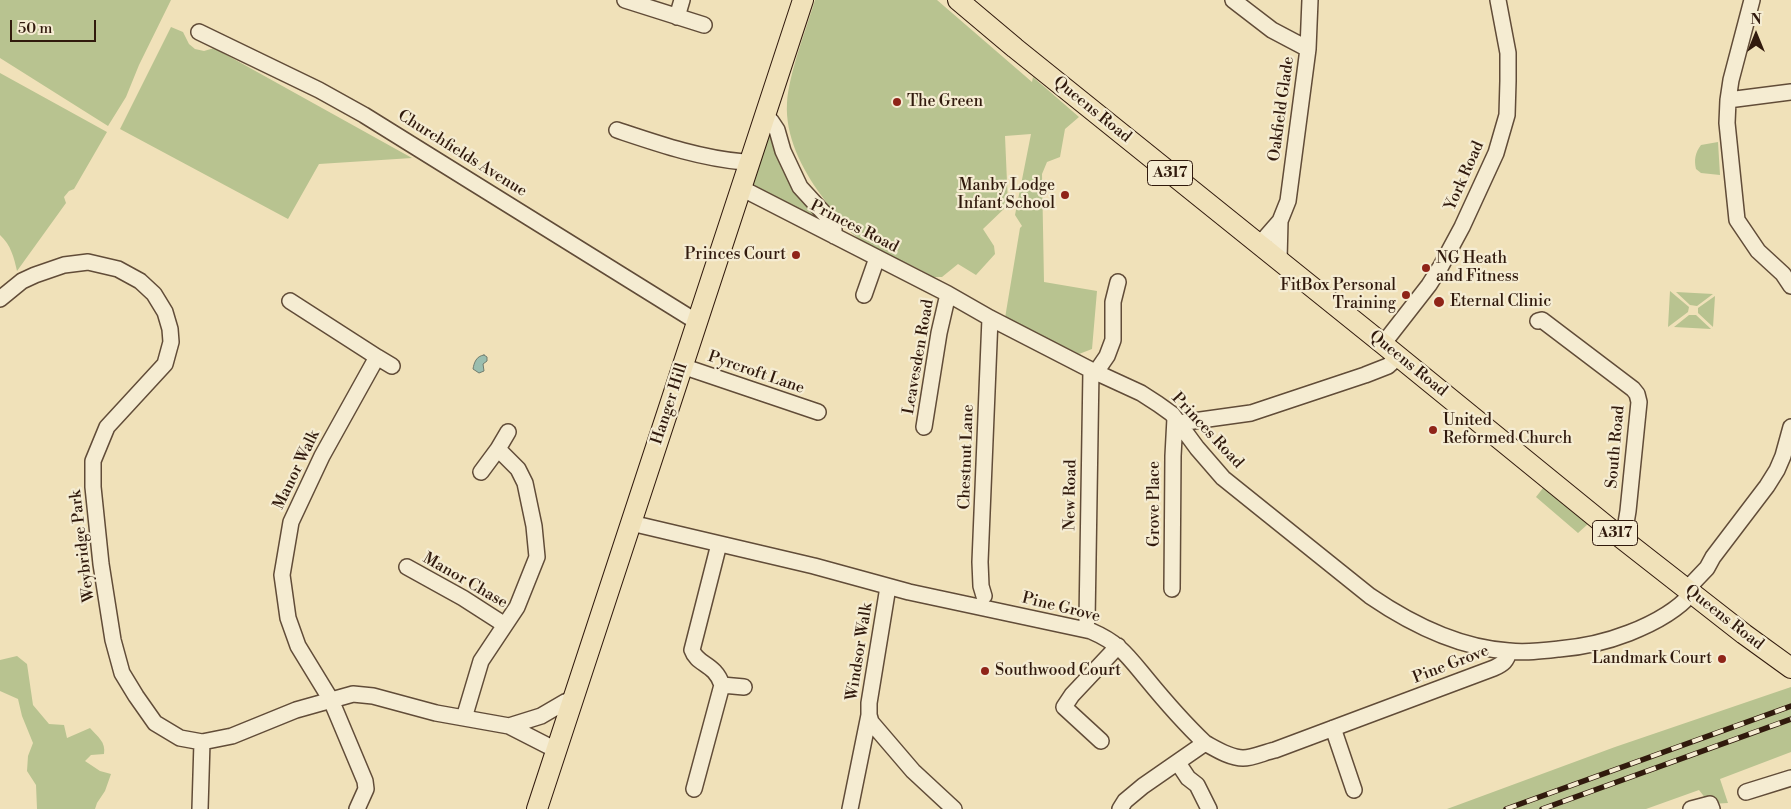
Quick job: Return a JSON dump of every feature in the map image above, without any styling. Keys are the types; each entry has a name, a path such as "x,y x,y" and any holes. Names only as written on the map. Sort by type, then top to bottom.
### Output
{"main road":[{"name":"Hanger Hill","path":"537,809 803,0"},
{"name":"Queens Road","path":"966,2 1260,245 1620,537 1692,586 1744,634 1791,668"}],"street":[{"path":"625,0 704,25"},
{"path":"677,17 682,0"},
{"path":"1233,0 1272,30 1308,49"},
{"name":"Oakfield Glade","path":"1260,245 1280,221 1288,200 1308,49 1310,0"},
{"name":"York Road","path":"1383,344 1430,285 1462,227 1496,153 1507,115 1508,81 1508,53 1498,0"},
{"path":"1752,0 1733,72 1728,100 1727,122 1738,220 1758,251 1783,274 1791,286"},
{"name":"Churchfields Avenue","path":"199,32 319,90 364,115 697,322"},
{"path":"1728,100 1791,92"},
{"path":"764,117 771,121 777,130 783,151 800,187 832,222 834,236"},
{"path":"617,130 680,151 703,157 744,162 748,165"},
{"name":"Princes Road","path":"741,188 1093,371 1141,393 1158,404 1177,421 1197,448 1224,478 1385,606 1414,624 1470,644 1509,651 1530,652 1608,641 1653,622 1680,605 1777,470 1791,427"},
{"name":"Oakfield Glade","path":"1279,260 1280,221"},
{"path":"864,295 877,258"},
{"name":"Weybridge Park","path":"0,299 22,281 35,275 64,265 88,262 118,269 140,281 154,294 165,312 170,329 171,342 165,364 107,428 96,452 92,487 94,515 113,640 122,673 155,723 180,738 202,742 232,736 296,710 353,694 373,696 436,714 509,726 556,750"},
{"path":"1093,371 1107,356 1113,340 1113,302 1118,282"},
{"name":"Leavesden Road","path":"924,426 938,333 948,294"},
{"path":"290,301 392,366"},
{"name":"Chestnut Lane","path":"984,596 981,586 980,562 990,318"},
{"name":"South Road","path":"1538,320 1542,320 1565,337 1637,394 1639,402 1628,511 1625,529 1620,537"},
{"name":"Manor Walk","path":"357,809 366,789 365,781 331,700 298,646 288,618 283,587 283,562 291,522 322,456 377,357"},
{"path":"1177,421 1251,413 1365,375 1388,366 1398,357"},
{"name":"Pyrcroft Lane","path":"682,366 818,412"},
{"name":"New Road","path":"1087,621 1093,371"},
{"name":"Grove Place","path":"1172,589 1173,456 1177,421"},
{"path":"481,472 508,432"},
{"name":"Manor Chase","path":"464,718 481,661 517,607 537,557 534,526 525,482 518,468 498,449"},
{"name":"Pine Grove","path":"631,523 814,566 888,587 1091,631 1125,651 1148,680 1206,743 1216,749 1243,758 1275,750 1494,668 1508,658 1509,651"},
{"path":"694,789 722,685 713,669 696,658 692,650 719,544"},
{"name":"Manor Chase","path":"407,567 463,598 505,625"},
{"name":"Windsor Walk","path":"888,587 869,703 869,715 872,722 913,771 954,809"},
{"path":"1101,741 1064,707 1072,695 1118,646"},
{"path":"722,685 744,687"},
{"name":"Weybridge Park","path":"509,726 541,716 573,700"},
{"path":"850,809 869,715"},
{"path":"1333,728 1354,790"},
{"path":"200,809 202,742"},
{"path":"1120,809 1125,801 1141,788 1206,743"},
{"path":"1178,762 1188,778 1197,785 1209,809"},
{"path":"1746,792 1791,778"},
{"path":"1691,809 1710,804 1712,809"}],"green space":[{"path":"0,0 171,0 139,65 126,97 108,126 0,58"},
{"name":"The Green","path":"815,0 937,0 1032,82 1033,77 1079,117 1065,129 1060,157 1047,162 1042,174 1044,282 1097,291 1092,349 1079,354 1005,318 1020,228 1022,226 1015,215 1031,134 1005,136 1008,205 983,229 994,246 995,254 976,275 958,264 942,277 933,277 867,244 852,234 838,218 801,163 792,140 787,115 788,91 791,78"},
{"path":"171,27 183,32 189,44 195,49 204,51 214,48 412,158 319,164 288,219 120,129"},
{"path":"0,73 107,132 74,189 69,191 64,197 66,203 17,271 9,247 0,235"},
{"path":"769,130 782,165 823,223 752,187"},
{"path":"1718,142 1720,175 1701,173 1696,169 1695,163 1699,148 1701,145"},
{"path":"1670,291 1689,307 1688,312 1668,327"},
{"path":"1676,292 1713,294 1697,306 1690,305"},
{"path":"1715,296 1713,327 1698,313 1698,308"},
{"path":"1689,315 1696,315 1711,329 1674,327"},
{"path":"1543,488 1588,524 1578,533 1536,497"},
{"path":"17,656 27,664 33,705 49,724 64,725 67,738 90,728 103,743 104,754 91,755 85,761 100,771 111,774 105,791 95,809 37,809 36,785 27,771 28,756 33,743 22,716 18,699 0,691 0,660"},
{"path":"1791,687 1791,752 1720,779 1728,803 1710,804 1699,790 1646,809 1447,809 1615,747"}],"shaded area":[{"path":"484,355 487,357 487,361 483,364 484,371 479,373 473,369 474,364 477,358"}],"railway":[{"path":"1506,809 1791,706"},
{"path":"1542,809 1791,719"}],"place":[{"name":"The Green","path":"897,102"},
{"name":"Manby Lodge Infant School","path":"1065,195"},
{"name":"Princes Court","path":"796,255"},
{"name":"NG Heath and Fitness","path":"1426,268"},
{"name":"FitBox Personal Training","path":"1406,295"},
{"name":"Eternal Clinic","path":"1439,302"},
{"name":"United Reformed Church","path":"1433,430"},
{"name":"Landmark Court","path":"1722,659"},
{"name":"Southwood Court","path":"985,671"}]}
